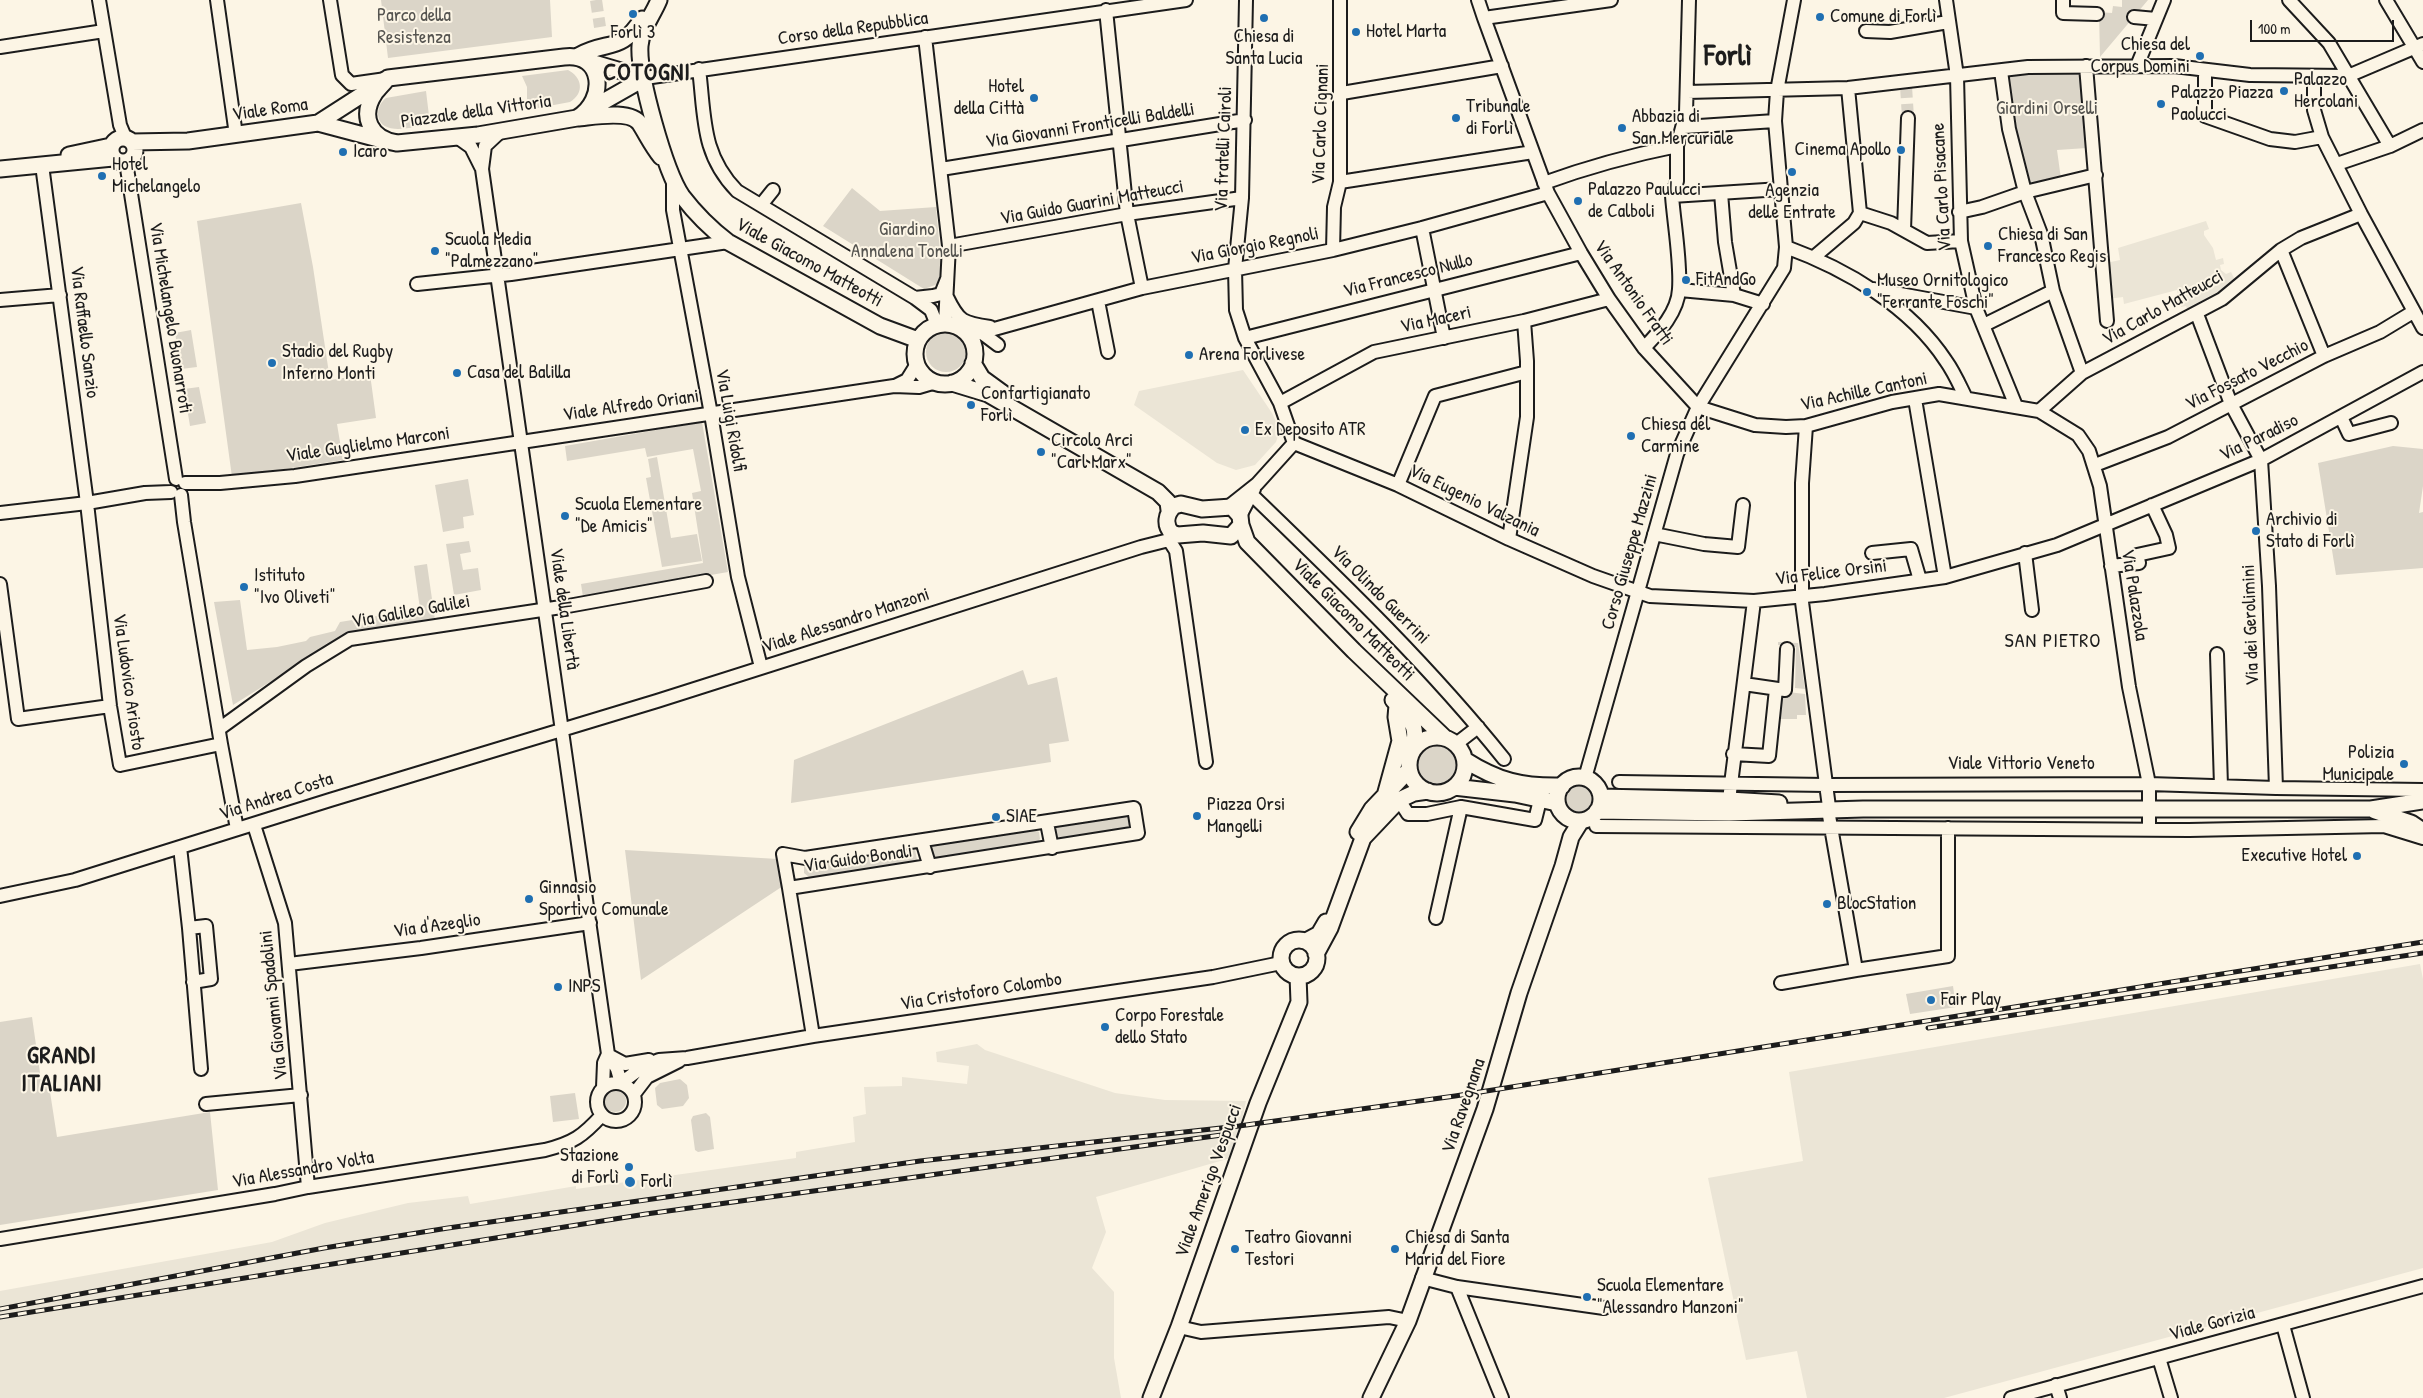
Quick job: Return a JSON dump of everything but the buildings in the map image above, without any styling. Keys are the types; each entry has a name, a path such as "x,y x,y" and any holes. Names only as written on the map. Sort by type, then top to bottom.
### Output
{"main road":[{"path":"318,123 388,78 583,59 628,38 653,0"},
{"name":"Viale Giacomo Matteotti","path":"659,0 642,36 640,60 647,95 666,162 681,195 698,215 728,242 880,326 918,340"},
{"path":"583,59 644,78"},
{"path":"582,115 595,98 597,89 597,79 583,59"},
{"name":"Piazzale della Vittoria","path":"388,78 375,94 368,113 372,130 386,142 397,143 504,130 582,115 644,78"},
{"name":"Viale Giacomo Matteotti","path":"582,115 632,116 639,122 652,147 666,162"},
{"name":"Viale Roma","path":"0,169 38,165 41,160 123,145 188,141 318,123 386,142"},
{"path":"952,383 964,376 973,363 975,334 959,327 941,324 928,329 918,340 916,361 924,376 936,382 952,383 988,394 1158,492 1175,507 1202,509 1235,521"},
{"name":"Viale Giacomo Matteotti","path":"880,326 906,347 916,361"},
{"path":"973,363 982,378 992,387 1161,485 1175,507"},
{"path":"1175,507 1166,523 1172,535 1203,533 1235,521"},
{"name":"Viale Giacomo Matteotti","path":"1235,521 1277,579 1398,705 1414,726 1417,738 1410,762"},
{"name":"Viale Giacomo Matteotti","path":"1235,521 1247,542 1354,651 1450,741"},
{"path":"1392,799 1400,741 1396,718 1398,705"},
{"path":"1316,954 1330,928 1363,838 1392,799 1410,762 1424,739 1438,736 1450,741 1465,760 1488,774 1519,784 1562,786"},
{"path":"1454,787 1464,772 1465,760"},
{"path":"1410,762 1417,785 1428,791"},
{"path":"1598,811 1596,785 1585,778 1572,778 1562,786 1557,797 1557,803 1563,815 1568,819 1588,820 1598,811 1729,813"},
{"path":"1306,941 1319,934 1325,925 1358,832 1372,809 1392,799 1428,791 1441,792 1454,787 1515,794 1557,803"},
{"path":"1598,811 1665,819 1729,813 1829,808 2372,810 2423,801"},
{"path":"2372,810 2398,817 2423,831"},
{"name":"Via Ravegnana","path":"1371,1398 1408,1321 1422,1278 1486,1109 1519,993 1563,866 1570,837 1581,821"},
{"path":"1306,941 1314,948 1316,954 1316,962 1312,971 1298,976 1288,972 1281,963 1282,951 1289,942 1306,941"},
{"name":"Viale Amerigo Vespucci","path":"1151,1398 1241,1150 1299,1002 1298,976"}],"street":[{"name":"Via Michelangelo Buonarroti","path":"99,0 178,489 237,829"},
{"path":"217,0 236,135"},
{"path":"330,0 342,75 351,84 388,78"},
{"name":"Corso della Repubblica","path":"644,78 1186,0"},
{"name":"Via fratelli Cairoli","path":"1246,0 1245,120 1242,198 1235,268 1236,310 1245,338 1280,403 1294,442"},
{"name":"Via Carlo Cignani","path":"1333,250 1334,208 1340,182 1342,93 1340,0"},
{"name":"Via Antonio Fratti","path":"1478,0 1546,188 1580,252 1609,299 1644,348 1698,407"},
{"path":"1484,18 1524,6 1611,0"},
{"path":"1644,348 1659,333 1674,309 1680,290 1672,196 1677,181 1677,146 1684,128 1686,113 1689,0"},
{"name":"Corso Giuseppe Mazzini","path":"1585,778 1677,454 1698,407 1784,268 1786,247 1775,121 1776,91 1794,0"},
{"name":"Via Carlo Pisacane","path":"1946,0 1957,76 1960,241 1976,308 2016,406"},
{"path":"2063,0 2064,13 2097,14"},
{"path":"2137,66 2164,0"},
{"path":"2290,0 2330,43 2390,146"},
{"path":"2386,0 2419,45 2423,62"},
{"path":"1106,10 1128,214 1142,288"},
{"path":"2134,17 2156,19"},
{"path":"1866,31 1890,32 1948,22"},
{"path":"0,47 104,31"},
{"path":"925,37 942,169 949,246 946,296 941,324"},
{"path":"1687,92 1776,91 1830,84 1848,88 1906,84 2028,67 2174,66 2250,75 2348,76 2419,45"},
{"path":"1342,93 1502,66"},
{"path":"2086,66 2107,321"},
{"path":"699,69 708,145 713,159 736,191 915,298 931,310 941,324"},
{"path":"2204,70 2205,116 2270,139 2294,142 2322,137"},
{"path":"2002,71 2009,129 2025,192 2041,234 2049,293 2082,373"},
{"path":"2314,76 2314,110 2322,137 2361,214 2423,328"},
{"path":"1814,258 1854,223 1860,213 1848,88"},
{"path":"1904,230 1908,118"},
{"name":"Via Giovanni Fronticelli Baldelli","path":"942,169 1245,120"},
{"path":"1684,128 1775,121"},
{"name":"Viale della Libertà","path":"504,130 484,146 482,169 608,1054 617,1069 621,1083"},
{"path":"2337,164 2390,146 2423,130"},
{"name":"Viale della Libertà","path":"457,137 472,147 482,169"},
{"name":"Via Giorgio Regnoli","path":"975,334 1142,288 1333,250 1422,228 1546,188 1578,171 1646,152 1677,146"},
{"path":"1340,182 1533,152"},
{"name":"Via Raffaello Sanzio","path":"38,165 60,295 87,503"},
{"path":"1959,212 1982,207 2025,192 2096,175"},
{"name":"Via Luigi Ridolfi","path":"673,178 673,210 711,414 738,577 761,668"},
{"path":"1672,196 1781,189"},
{"path":"761,205 773,190"},
{"path":"1720,193 1725,242 1734,295"},
{"name":"Via Guido Guarini Matteucci","path":"949,246 1128,214 1242,198"},
{"path":"1860,213 1891,223 1927,243 1960,241"},
{"name":"Via Carlo Matteucci","path":"2039,411 2082,373 2197,314 2235,290 2280,250 2301,238 2361,214"},
{"path":"1422,228 1444,338"},
{"path":"417,284 498,276 728,242"},
{"path":"1786,247 1814,258 1871,289 1900,310 1919,327 1946,360 1966,398"},
{"path":"2280,250 2324,356"},
{"name":"Via Francesco Nullo","path":"1245,338 1580,252"},
{"path":"915,298 941,294 947,279"},
{"path":"1871,289 1976,308"},
{"path":"1680,290 1734,295 1763,304"},
{"path":"1984,325 2049,293"},
{"path":"0,300 60,295"},
{"path":"946,296 961,321 973,326 1000,328"},
{"name":"Via Maceri","path":"1280,403 1374,352 1524,321 1609,299"},
{"path":"1098,300 1108,352"},
{"name":"Via Fossato Vecchio","path":"2095,465 2168,437 2324,356 2380,332 2413,312"},
{"path":"2197,314 2231,404 2261,460"},
{"path":"1510,540 1527,417 1524,321"},
{"path":"975,334 998,345"},
{"path":"894,386 907,380 916,361"},
{"path":"1398,484 1435,396 1527,372"},
{"name":"Via Paradiso","path":"2104,526 2261,460 2423,372"},
{"name":"Viale Alfredo Oriani","path":"521,440 894,386 919,387 936,382"},
{"name":"Via Achille Cantoni","path":"1698,407 1755,424 1786,427 1806,426 1892,402 1939,394 2039,411"},
{"path":"1916,399 1945,577"},
{"name":"Via Palazzola","path":"2039,411 2078,435 2089,451 2095,465 2100,486 2104,526 2129,687 2149,784 2149,829"},
{"path":"2341,418 2349,434 2391,423"},
{"path":"1806,426 1802,483 1803,596 1831,826 1856,970"},
{"name":"Viale Guglielmo Marconi","path":"0,513 87,503 220,483 295,476 521,440"},
{"path":"1235,521 1254,489 1294,442"},
{"name":"Via Eugenio Valzania","path":"1294,442 1398,484 1510,540 1593,576 1639,592"},
{"name":"Via dei Gerolimini","path":"2261,460 2269,586 2276,788"},
{"name":"Via Olindo Guerrini","path":"1254,489 1385,624 1478,727 1504,759"},
{"name":"Via Ludovico Ariosto","path":"87,503 110,706 120,765 221,744"},
{"path":"1654,534 1704,544 1738,547 1743,505"},
{"path":"2111,566 2139,563 2137,555 2168,548 2166,536 2152,506"},
{"name":"Via Felice Orsini","path":"1639,592 1650,596 1754,601 1945,577 2057,545 2104,526"},
{"path":"1172,535 1176,551 1206,762"},
{"name":"Viale Alessandro Manzoni","path":"562,729 761,668 1141,547 1172,535"},
{"path":"1872,553 1911,549 1920,580"},
{"path":"2025,553 2032,610"},
{"name":"Via Galileo Galilei","path":"219,729 306,666 350,639 568,606 706,581"},
{"path":"0,584 1,608 18,719 110,706"},
{"path":"1754,601 1733,754 1729,813 1831,826 2149,829 2384,826 2423,838"},
{"path":"1744,684 1785,690 1788,649"},
{"path":"2217,654 2221,786"},
{"path":"1733,754 1769,756 1776,689"},
{"path":"1450,741 1478,727"},
{"name":"Via Andrea Costa","path":"0,896 75,880 562,729"},
{"name":"Viale Vittorio Veneto","path":"1619,782 1826,785 2149,784 2423,790"},
{"path":"1392,799 1408,814 1427,814 1461,807 1536,820 1540,800"},
{"path":"1436,918 1461,807"},
{"name":"Via Guido Bonali","path":"1134,808 1138,833 930,868 789,888 783,854 805,858 1047,822 1134,808"},
{"path":"1047,822 1052,848"},
{"name":"Via Giovanni Spadolini","path":"254,824 285,923 308,1187"},
{"path":"1781,983 1948,956 1948,828"},
{"name":"Via Guido Bonali","path":"922,841 930,868"},
{"path":"180,847 189,928 200,1069"},
{"path":"789,888 813,1036"},
{"name":"Via d'Azeglio","path":"289,964 421,948 590,922"},
{"path":"189,928 206,926 211,980 193,982"},
{"name":"Via Cristoforo Colombo","path":"686,1058 813,1036 1213,977 1281,963"},
{"path":"608,1054 625,1064 686,1058"},
{"name":"Viale della Libertà","path":"603,1087 604,1063 608,1054"},
{"path":"634,1094 621,1083 609,1083 603,1087 596,1098 596,1104 602,1115 614,1121 627,1117 634,1107 634,1094 647,1077 686,1058"},
{"path":"621,1083 644,1066 659,1060"},
{"path":"206,1104 301,1095"},
{"name":"Via Alessandro Volta","path":"0,1239 560,1146 581,1137 602,1115"},
{"path":"1422,1278 1457,1286 1604,1308"},
{"path":"1457,1286 1502,1398"},
{"name":"Viale Gorizia","path":"2011,1398 2423,1286"},
{"path":"1178,1327 1201,1332 1389,1317 1408,1321"},
{"path":"2282,1325 2303,1398"},
{"path":"2159,1358 2171,1398"},
{"path":"2056,1385 2060,1398"}],"shaded area":[{"path":"2206,221 2209,229 2204,231 2204,235 2213,248 2216,260 2223,258 2224,264 2220,265 2221,270 2226,274 2231,272 2235,280 2231,283 2234,287 2189,314 2186,306 2181,307 2177,290 2124,304 2123,297 2108,299 2106,263 2120,260 2118,248"},
{"path":"1243,370 1272,413 1280,430 1276,442 1255,465 1236,470 1217,463 1134,405 1139,391"},
{"path":"2420,964 2423,979 2423,1268 1944,1398 1807,1398 1797,1351 1746,1360 1708,1178 1803,1161 1789,1072"},
{"path":"977,1044 985,1050 1115,1093 1165,1100 1246,1101 1234,1157 1096,1197 1106,1232 1092,1268 1114,1292 1114,1358 1121,1398 0,1398 0,1291 272,1242 325,1223 408,1203 468,1196 470,1204 576,1186 576,1189 796,1158 796,1152 855,1142 853,1117 866,1114 864,1087 902,1086 902,1077 967,1084 969,1066 937,1062 936,1052"}],"green space":[{"name":"Parco della Resistenza","path":"381,0 550,0 552,37 388,58"},
{"path":"2122,0 2148,0 2100,57 2099,12 2112,13 2113,6 2122,7"},
{"path":"568,70 573,73 580,85 580,90 575,98 570,102 527,110 527,87 522,76"},
{"name":"Giardini Orselli","path":"2081,72 2087,148 2057,150 2061,179 2028,188 2013,128 2005,74"},
{"path":"426,91 430,124 400,129 385,126 381,122 378,115 379,110 381,103 386,98"},
{"name":"Giardino Annalena Tonelli","path":"852,188 880,211 936,207 942,274 938,284 924,289 823,226"},
{"name":"Stadio del Rugby Inferno Monti","path":"301,203 330,380 370,374 376,418 337,424 343,460 232,477 197,221"},
{"path":"191,330 197,367 181,369 175,333"},
{"path":"942,332 950,332 957,335 963,341 966,352 963,363 957,369 950,372 942,372 935,369 929,363 926,356 926,348 929,341 935,335"},
{"path":"199,387 206,423 190,426 184,389"},
{"path":"702,422 728,572 583,597 581,584 703,563 692,493 701,491 693,449 647,457 645,448 567,461 565,446"},
{"path":"2393,446 2423,449 2423,486 2419,513 2423,512 2423,568 2336,575 2318,463"},
{"path":"657,457 671,538 697,534 702,561 662,567 646,478 651,477 648,459"},
{"path":"468,479 474,515 463,517 464,528 443,532 435,485"},
{"path":"469,541 471,552 460,554 463,570 478,568 481,590 454,595 446,544"},
{"path":"427,564 435,620 347,634 233,705 214,602 240,600 247,650 277,647 306,641 310,637 335,631 340,622 420,609 414,566"},
{"path":"1778,642 1798,643 1805,689 1795,688 1796,647 1778,645"},
{"path":"1023,670 1028,685 1057,677 1069,741 1049,744 1051,762 791,803 794,760"},
{"path":"1779,691 1805,694 1806,715 1797,715 1797,719 1777,719"},
{"path":"1440,744 1447,747 1453,753 1456,764 1455,772 1447,781 1440,784 1432,784 1425,781 1417,772 1416,760 1419,753 1428,745"},
{"path":"1579,786 1588,790 1592,799 1588,808 1579,812 1570,808 1566,799 1570,790"},
{"path":"1127,815 1132,825 1125,829 1058,840 1053,830 1057,825"},
{"path":"1031,828 1039,832 1040,839 1036,844 934,859 928,849 932,844"},
{"path":"908,848 915,849 917,860 912,864 810,878 804,873 804,866 809,862"},
{"path":"625,850 778,859 783,886 641,980"},
{"name":"Fair Play","path":"1953,986 1956,1007 1910,1014 1906,994"},
{"path":"32,1017 41,1080 48,1079 57,1137 210,1112 218,1190 0,1225 0,1022"},
{"path":"680,1079 687,1085 689,1098 683,1106 662,1109 657,1105 655,1088 660,1083"},
{"path":"615,1090 623,1093 626,1101 623,1109 615,1112 607,1109 604,1101 607,1093"},
{"path":"575,1093 579,1119 553,1122 550,1096"},
{"path":"706,1113 710,1117 714,1149 698,1152 695,1150 691,1120 693,1116"}],"tunnel":[{"path":"596,0 600,27"},
{"path":"1906,86 1908,118"}],"railway":[{"path":"0,1309 324,1248 448,1228 920,1161 1239,1126 1455,1096 2423,942"},
{"path":"1928,1028 2423,953"},
{"path":"0,1317 646,1214 1229,1134"}],"place":[{"name":"Forlì 3","path":"633,14"},
{"name":"Comune di Forlì","path":"1820,17"},
{"name":"Chiesa di Santa Lucia","path":"1264,18"},
{"name":"Hotel Marta","path":"1356,32"},
{"name":"Chiesa del Corpus Domini","path":"2200,56"},
{"name":"Palazzo Hercolani","path":"2284,91"},
{"name":"Hotel della Città","path":"1034,98"},
{"name":"Palazzo Piazza Paolucci","path":"2161,104"},
{"name":"Tribunale di Forlì","path":"1456,118"},
{"name":"Abbazia di San Mercuriale","path":"1622,128"},
{"name":"Cinema Apollo","path":"1901,150"},
{"name":"Icaro","path":"343,152"},
{"name":"Agenzia delle Entrate","path":"1792,172"},
{"name":"Hotel Michelangelo","path":"102,176"},
{"name":"Palazzo Paulucci de Calboli","path":"1578,201"},
{"name":"Chiesa di San Francesco Regis","path":"1988,246"},
{"name":"Scuola Media \"Palmezzano\"","path":"435,251"},
{"name":"FitAndGo","path":"1686,280"},
{"name":"Museo Ornitologico \"Ferrante Foschi\"","path":"1867,292"},
{"name":"Arena Forlivese","path":"1189,355"},
{"name":"Stadio del Rugby Inferno Monti","path":"272,363"},
{"name":"Casa del Balilla","path":"457,373"},
{"name":"Confartigianato Forlì","path":"971,405"},
{"name":"Ex Deposito ATR","path":"1245,430"},
{"name":"Chiesa del Carmine","path":"1631,436"},
{"name":"Circolo Arci \"Carl Marx\"","path":"1041,452"},
{"name":"Scuola Elementare \"De Amicis\"","path":"565,516"},
{"name":"Archivio di Stato di Forlì","path":"2256,531"},
{"name":"Istituto \"Ivo Oliveti\"","path":"244,587"},
{"name":"Polizia Municipale","path":"2404,764"},
{"name":"Piazza Orsi Mangelli","path":"1197,816"},
{"name":"SIAE","path":"996,817"},
{"name":"Executive Hotel","path":"2357,856"},
{"name":"Ginnasio Sportivo Comunale","path":"529,899"},
{"name":"BlocStation","path":"1827,904"},
{"name":"INPS","path":"558,987"},
{"name":"Fair Play","path":"1931,1000"},
{"name":"Corpo Forestale dello Stato","path":"1105,1027"},
{"name":"Stazione di Forlì","path":"629,1167"},
{"name":"Forlì","path":"630,1182"},
{"name":"Teatro Giovanni Testori","path":"1235,1249"},
{"name":"Chiesa di Santa Maria del Fiore","path":"1395,1249"},
{"name":"Scuola Elementare \"Alessandro Manzoni\"","path":"1587,1297"}],"district":[{"name":"Forlì","path":"1728,57"},
{"name":"COTOGNI","path":"647,74"},
{"name":"SAN PIETRO","path":"2053,642"},
{"name":"GRANDI ITALIANI","path":"62,1071"}]}
